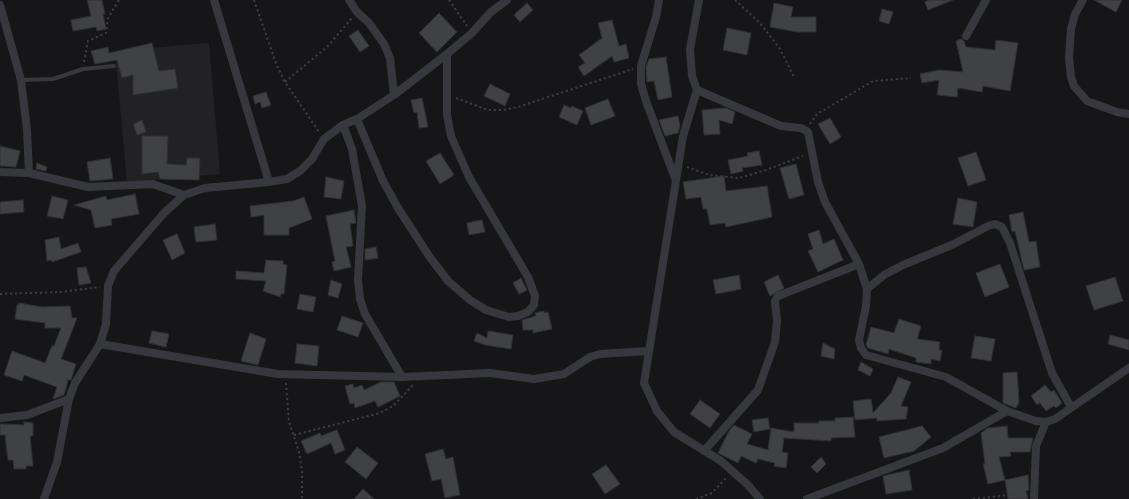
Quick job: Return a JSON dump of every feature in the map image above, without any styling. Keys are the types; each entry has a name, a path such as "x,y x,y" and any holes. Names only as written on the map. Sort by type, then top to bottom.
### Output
{"street":[{"path":"214,0 269,182"},
{"path":"349,0 357,12 369,23 384,44 390,58 394,95"},
{"path":"44,499 57,462 69,399 75,383 100,344 106,324 108,286 114,271 164,213 184,195 205,188 269,182 287,178 300,171 312,159 324,139 343,125 356,119 394,95 472,33 491,12 507,0"},
{"path":"659,0 656,17 641,66 641,84 646,101 676,178"},
{"path":"699,0 690,49 692,76 697,90 683,136 678,163 644,383 657,411 674,432 721,461 748,485 760,499"},
{"path":"966,36 986,0"},
{"path":"1082,0 1075,14 1069,58 1071,77 1074,86 1087,101 1117,112 1129,114"},
{"path":"0,5 21,80 27,130 28,173"},
{"path":"356,119 398,208 429,256 448,281 470,300 486,310 509,317 518,316 528,312 534,305 535,296 528,277 469,177 451,136 447,115 447,54"},
{"path":"697,90 781,126 805,129 810,139 818,182 825,202 859,264 867,289 866,306 860,340 861,348 866,355 946,377 1007,411 1036,421 1046,422"},
{"path":"343,125 352,149 362,206 358,280 360,299 364,314 402,377"},
{"path":"0,172 28,173 88,187 153,184 184,195"},
{"path":"867,289 884,274 903,265 954,244 988,226 995,224 1002,227 1010,243 1050,367 1071,407"},
{"path":"704,451 758,390 775,342 777,321 776,302 778,296 859,264"},
{"path":"100,344 204,362 286,374 402,377 490,373 534,379 564,374 590,357 600,354 649,352"},
{"path":"1035,496 1036,446 1046,422 1129,368"},
{"path":"0,418 27,415 69,399"},
{"path":"807,499 943,448 1007,411"}],"lane":[{"path":"21,80 53,79 83,69 114,66"}],"path":[{"path":"83,69 88,41 106,33 108,18 119,0"},
{"path":"254,0 277,66 285,82 324,139"},
{"path":"449,0 472,33"},
{"path":"734,0 764,28 780,49 794,77"},
{"path":"285,82 328,46 357,12"},
{"path":"446,94 488,110 503,110 518,107 641,66"},
{"path":"805,129 817,114 873,81 911,78"},
{"path":"678,163 708,175 739,178 766,170 812,152"},
{"path":"0,294 60,292 108,286"},
{"path":"286,374 289,422 300,452 302,499"},
{"path":"294,435 380,413 393,406 422,376"},
{"path":"696,499 712,493 732,471"},
{"path":"973,499 1035,496"}],"shaded area":[{"path":"209,43 220,174 127,182 115,51"}],"building":[{"path":"87,0 102,0 106,29 97,31 96,27 73,31 71,20 91,16"},
{"path":"929,0 953,0 928,10 925,2"},
{"path":"1094,0 1122,0 1116,12"},
{"path":"527,3 533,10 520,22 514,15"},
{"path":"774,3 793,7 791,17 816,17 816,32 797,32 770,27"},
{"path":"882,9 893,12 889,24 879,21"},
{"path":"439,13 457,32 437,52 419,33"},
{"path":"612,20 619,46 626,44 629,58 614,62 612,56 584,76 578,67 585,63 579,55 602,38 598,23"},
{"path":"727,28 751,33 747,55 723,50"},
{"path":"358,30 369,46 360,52 349,36"},
{"path":"961,39 964,41 966,47 995,50 996,40 1018,43 1010,91 983,86 982,92 958,88 957,97 937,95 939,80 922,83 920,74 939,70 963,72 956,41"},
{"path":"152,43 159,71 175,69 178,88 133,95 133,75 122,78 117,60 95,64 91,51 108,47 109,53"},
{"path":"666,57 672,97 658,100 654,81 647,82 646,67 649,59"},
{"path":"490,84 510,94 505,106 484,96"},
{"path":"266,92 271,105 262,108 260,102 255,104 253,96"},
{"path":"422,98 428,127 419,128 417,112 414,113 411,100"},
{"path":"608,99 615,116 591,125 585,108"},
{"path":"564,105 571,108 572,106 583,111 577,125 559,117"},
{"path":"726,108 735,112 732,124 719,120 720,134 704,135 702,110"},
{"path":"678,116 680,126 678,133 665,136 659,120"},
{"path":"830,118 841,137 830,144 818,124"},
{"path":"142,120 146,132 137,135 133,124"},
{"path":"142,136 168,136 167,164 186,165 187,158 200,158 199,180 160,179 158,172 142,174"},
{"path":"0,146 20,151 16,167 0,166"},
{"path":"759,151 762,165 742,168 743,171 731,174 728,160 748,156 747,153"},
{"path":"976,152 986,180 968,186 958,158"},
{"path":"440,153 454,175 440,184 426,161"},
{"path":"110,158 113,179 90,181 87,162"},
{"path":"37,163 47,167 46,171 36,169"},
{"path":"796,164 804,195 789,199 780,168"},
{"path":"724,176 726,191 767,186 772,217 726,227 725,223 710,225 707,209 703,209 701,197 686,199 683,182"},
{"path":"326,177 344,181 341,199 324,197"},
{"path":"135,194 139,214 111,219 112,225 95,228 91,210 74,205 106,196 107,200"},
{"path":"52,196 68,200 63,219 47,216"},
{"path":"304,197 312,219 289,228 289,235 264,235 264,215 251,217 250,206 293,201"},
{"path":"958,198 977,202 973,227 953,224"},
{"path":"23,200 24,212 0,214 0,202"},
{"path":"354,210 356,223 350,224 353,246 346,247 351,267 334,271 332,262 335,261 326,216"},
{"path":"1023,212 1029,242 1036,241 1040,267 1024,270 1015,231 1012,232 1009,215"},
{"path":"482,220 485,232 469,235 467,223"},
{"path":"215,224 217,240 196,242 194,227"},
{"path":"819,230 823,244 834,239 843,260 818,272 808,251 813,249 808,234"},
{"path":"177,234 185,253 172,260 163,240"},
{"path":"59,237 61,249 78,243 81,252 52,262 51,260 47,261 45,240"},
{"path":"376,247 378,258 365,260 365,249"},
{"path":"266,260 283,261 283,264 287,265 284,294 281,294 280,297 263,291 266,281 236,279 236,271 264,273"},
{"path":"1000,264 1009,287 985,297 976,273"},
{"path":"86,267 91,283 79,285 77,268"},
{"path":"739,275 741,289 716,294 713,280"},
{"path":"778,275 784,288 770,296 764,282"},
{"path":"1115,277 1123,301 1094,310 1086,286"},
{"path":"521,278 527,290 519,294 513,283"},
{"path":"331,280 342,284 338,298 328,295"},
{"path":"300,294 316,297 313,312 297,309"},
{"path":"19,303 42,307 70,306 72,318 77,318 61,359 76,364 71,380 68,380 64,395 53,399 57,387 24,375 22,381 4,375 12,351 45,363 61,328 45,328 45,323 15,319 17,305 19,305"},
{"path":"544,311 544,313 548,312 552,329 533,333 533,330 523,330 522,320 536,316 535,313"},
{"path":"342,316 363,323 358,337 337,330"},
{"path":"899,319 921,326 917,339 940,342 939,350 942,350 940,361 931,359 931,364 916,362 916,358 889,349 888,354 868,348 866,345 871,327 894,333"},
{"path":"152,331 169,334 166,347 149,343"},
{"path":"488,331 513,335 511,349 485,345 474,341 477,333 487,338"},
{"path":"250,333 266,339 258,365 241,361"},
{"path":"1110,335 1129,340 1129,350 1108,344"},
{"path":"975,336 995,339 991,361 971,358"},
{"path":"823,343 835,349 834,359 821,356"},
{"path":"297,344 319,346 317,366 295,363"},
{"path":"861,362 873,369 870,376 858,370"},
{"path":"1017,372 1019,402 1016,408 1003,403 1003,373"},
{"path":"898,377 911,382 901,406 908,407 906,419 877,421 877,418 855,420 853,401 871,399 873,413 891,393"},
{"path":"381,382 394,382 400,396 378,407 375,401 355,408 354,403 350,404 345,386 353,384 354,388 362,385 364,390"},
{"path":"1045,385 1051,392 1054,390 1062,403 1056,408 1054,406 1046,411 1040,403 1037,405 1031,396"},
{"path":"700,400 720,414 710,428 690,414"},
{"path":"853,417 855,437 831,438 831,441 784,438 782,452 788,453 786,468 774,466 775,463 758,459 756,463 741,456 738,463 718,453 729,431 734,425 752,434 747,444 768,450 771,428 794,432 794,423 819,423 819,421 835,421 835,418"},
{"path":"768,418 770,429 754,432 752,420"},
{"path":"24,422 33,423 33,436 30,436 33,466 26,466 26,469 14,469 13,460 8,460 5,435 0,435 0,424 24,425"},
{"path":"922,426 931,437 914,451 884,458 879,437"},
{"path":"1007,426 1008,438 1033,438 1030,452 1010,452 1011,456 999,457 1005,480 988,484 983,464 985,464 981,433 988,428"},
{"path":"337,430 345,450 335,454 331,443 307,454 301,441 320,433 321,436"},
{"path":"357,447 378,463 366,479 345,462"},
{"path":"443,449 446,459 453,457 460,495 445,498 441,479 432,481 425,454"},
{"path":"821,457 826,464 817,473 811,467"},
{"path":"606,465 620,484 605,494 592,474"},
{"path":"909,470 912,490 886,494 883,476"},
{"path":"1028,475 1029,490 1026,491 1028,499 1008,499 1005,480"},
{"path":"363,489 374,499 354,499"}]}
